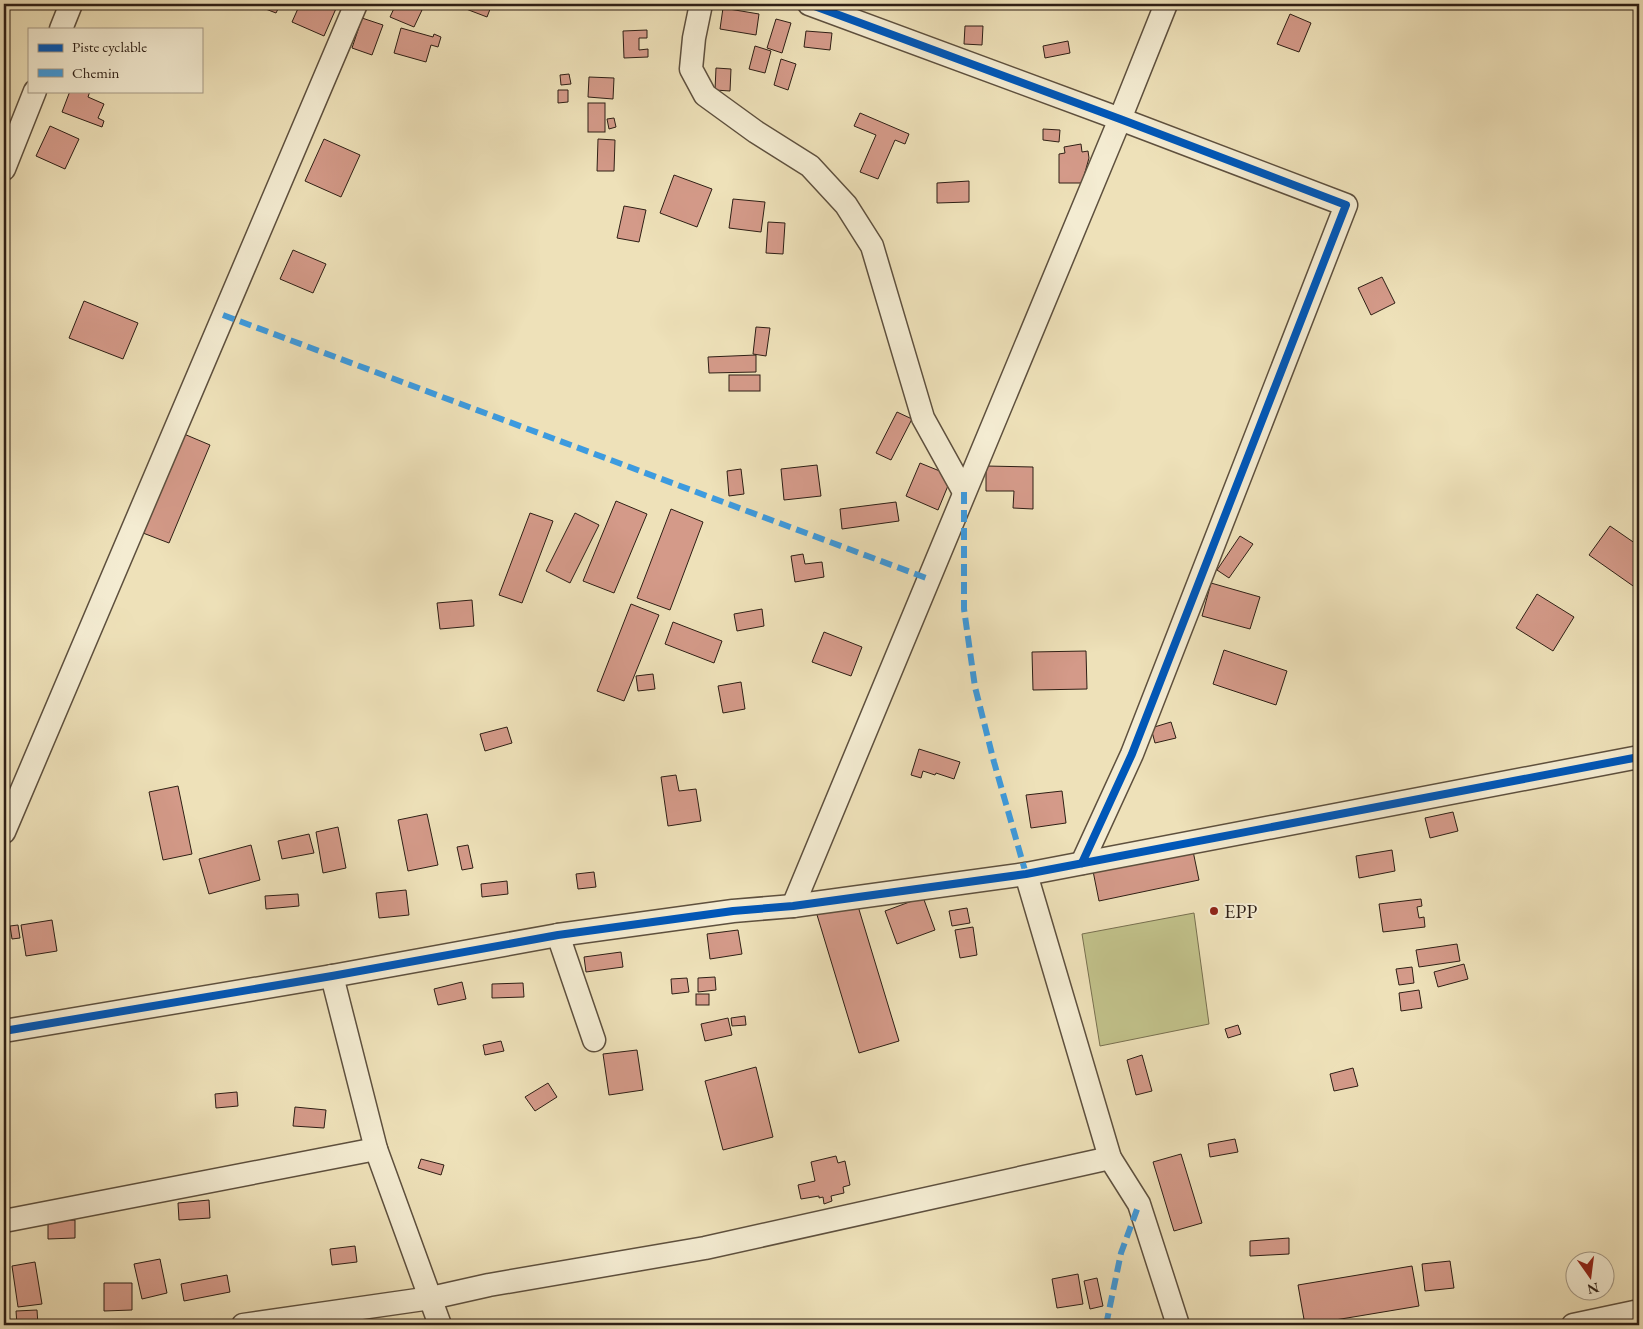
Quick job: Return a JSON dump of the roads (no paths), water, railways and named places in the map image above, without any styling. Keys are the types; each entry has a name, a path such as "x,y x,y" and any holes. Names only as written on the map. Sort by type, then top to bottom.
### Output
{"street":[{"path":"61,28 71,4"},
{"path":"4,832 356,4"},
{"path":"702,4 694,38 691,69 705,95 756,132 810,166 846,205 872,246 923,418 964,492"},
{"path":"809,4 1346,205 1132,754 1082,863"},
{"path":"793,906 1166,4"},
{"path":"4,169 35,92"},
{"path":"4,1031 332,976 558,935 733,911 793,906 1026,874 1639,757"},
{"path":"1026,874 1110,1158 1139,1204 1178,1325"},
{"path":"558,935 594,1040"},
{"path":"332,976 376,1149 440,1325"},
{"path":"4,1221 376,1149"},
{"path":"243,1325 431,1298 489,1285 705,1248 1110,1158"},
{"path":"1572,1325 1639,1312"}],"place":[{"name":"EPP","path":"1214,911"}]}
